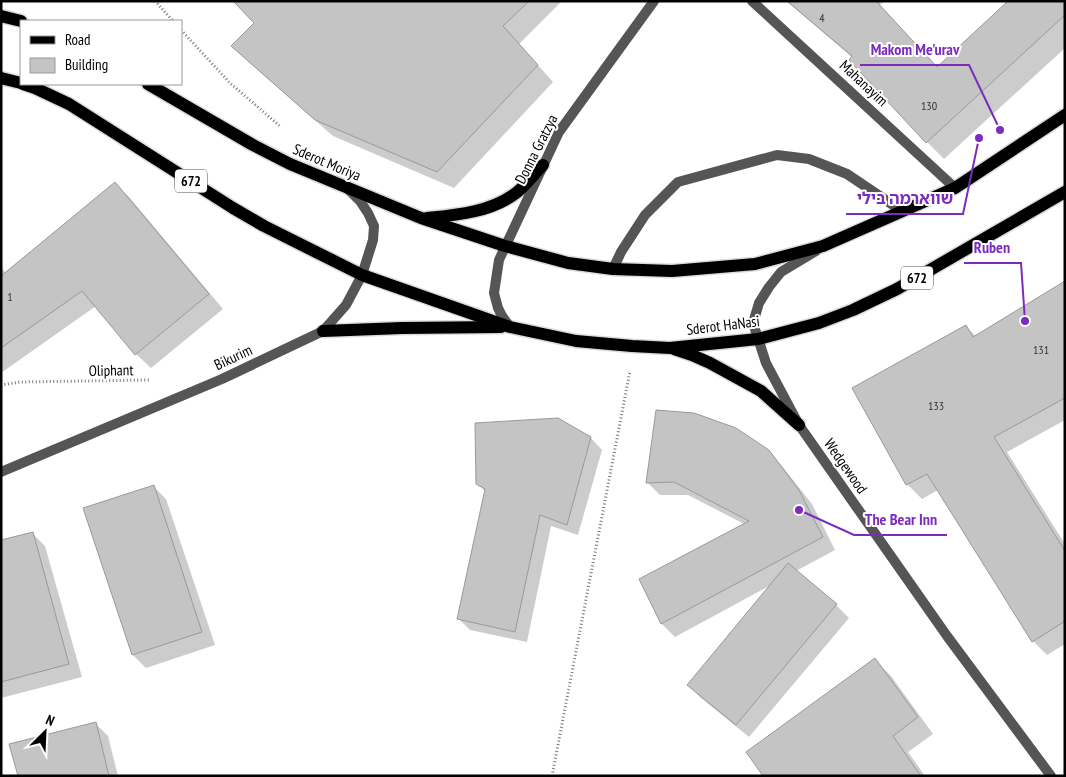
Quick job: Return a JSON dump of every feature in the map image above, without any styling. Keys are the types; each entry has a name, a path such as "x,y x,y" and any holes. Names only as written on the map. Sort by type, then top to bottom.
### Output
{"main road":[{"path":"1,16 20,21"},
{"name":"672","path":"1,78 20,83"},
{"name":"672","path":"27,85 69,104 264,226 362,275"},
{"name":"Sderot Moriya","path":"150,85 253,145 290,164 421,218 505,246"},
{"path":"505,246 568,263 614,269 672,272 755,264 823,246 955,188 1065,115"},
{"path":"421,218 456,215 478,210 499,202 515,193 543,165"},
{"name":"Sderot HaNasi","path":"362,275 510,327 576,341 670,348 758,339 819,323 854,310 897,289 1065,192"},
{"path":"323,331 510,327"},
{"path":"670,348 692,355 731,373 761,391 798,424"}],"street":[{"name":"Donna Gratzya","path":"510,327 498,308 494,293 499,260 505,246 559,132 654,1"},
{"name":"Mahanayim","path":"752,1 955,188"},
{"path":"614,269 621,252 645,215 678,182 777,155 809,159 847,174 902,211"},
{"name":"Bikurim","path":"1,472 222,379 323,331 346,305 362,275 374,240 374,226 368,212 347,188"},
{"name":"Wedgewood","path":"823,246 781,272 759,303 754,323 766,363 798,424 947,636 1051,776"}],"path":[{"path":"155,1 172,20"},
{"path":"182,31 230,83 287,132"},
{"path":"552,776 630,371"},
{"name":"Oliphant","path":"1,386 20,382 154,380"}],"building":[{"path":"233,1 529,1 503,26 538,65 437,172 315,120 231,46 254,23"},
{"path":"787,1 876,1 937,67 1008,1 1065,1 1065,15 926,143 849,60 852,56"},
{"path":"115,182 209,294 135,355 82,291 1,348 1,276"},
{"path":"1065,281 1065,398 994,437 1065,551 1065,621 1032,642 927,474 906,485 852,388 966,325 973,337"},
{"path":"656,410 694,413 736,428 769,450 799,490 823,537 661,624 639,579 749,521 674,482 646,483"},
{"path":"558,418 591,437 567,525 540,515 515,632 457,619 485,489 476,484 475,423"},
{"path":"154,485 202,632 132,655 83,508"},
{"path":"33,532 69,664 1,682 1,540"},
{"path":"788,563 837,604 736,725 687,685"},
{"path":"875,658 918,717 893,736 921,776 763,776 746,752"},
{"path":"96,722 109,776 18,776 9,744"}],"place":[{"name":"Makom Me'urav","path":"1000,130"},
{"name":"שווארמה בילי","path":"979,138"},
{"name":"Ruben","path":"1025,321"},
{"name":"The Bear Inn","path":"799,510"}]}
